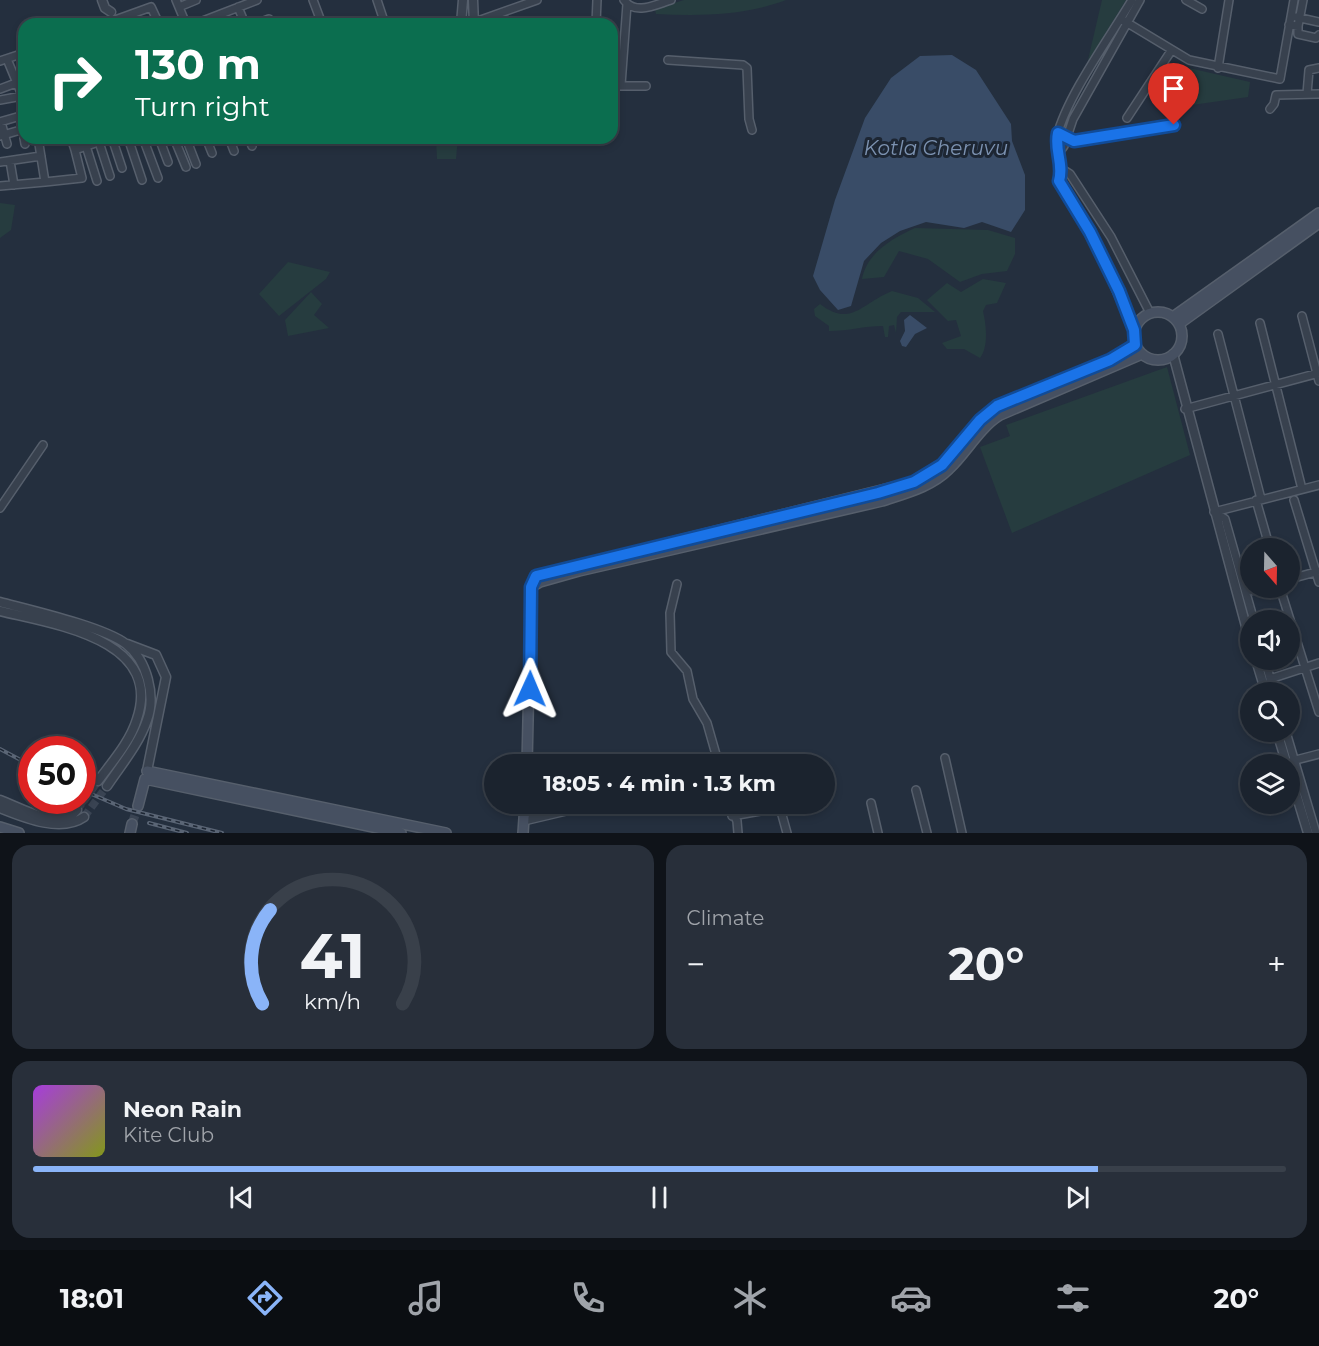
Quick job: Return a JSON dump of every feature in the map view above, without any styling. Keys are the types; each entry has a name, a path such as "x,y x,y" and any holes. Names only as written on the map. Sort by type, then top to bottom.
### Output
{"main road":[{"path":"1176,320 1319,213"},
{"path":"1176,320 1319,223"},
{"path":"1158,312 1176,320 1180,343 1173,354 1157,359 1142,354 1135,345 1134,330 1138,322 1150,313 1158,312"},
{"path":"527,754 531,587 536,576 878,493 914,482 942,465 980,420 997,406 1110,360 1135,345"},
{"path":"531,587 540,582 579,571 882,501 916,490 949,470 982,429 1000,415 1142,354"},
{"path":"138,806 146,775"},
{"path":"146,775 401,833"},
{"path":"146,775 446,833"},
{"path":"523,833 524,814"},
{"path":"0,827 19,833"}],"street":[{"path":"102,0 112,16"},
{"path":"110,0 112,16"},
{"path":"184,18 178,4 196,0"},
{"path":"210,18 257,0"},
{"path":"313,0 320,18"},
{"path":"378,0 383,18"},
{"path":"473,0 475,18"},
{"path":"488,18 537,0"},
{"path":"596,18 597,0"},
{"path":"621,85 626,2 641,8 671,0"},
{"path":"1058,154 1073,119 1124,21 1132,0"},
{"path":"1134,330 1090,232 1059,181 1062,169 1055,146 1064,116 1124,21 1140,0"},
{"path":"1186,0 1202,9"},
{"path":"1218,68 1229,0"},
{"path":"1124,21 1189,60 1218,68 1280,79 1294,0"},
{"path":"1304,0 1298,34 1317,38 1319,35"},
{"path":"461,2 461,18"},
{"path":"112,16 151,7 156,18"},
{"path":"238,7 243,18"},
{"path":"1291,16 1299,22"},
{"path":"1290,25 1299,22 1319,22"},
{"path":"1127,118 1171,51"},
{"path":"18,55 3,60 18,87"},
{"path":"668,60 743,64 747,68 749,119 752,130"},
{"path":"1307,94 1310,70 1319,68"},
{"path":"0,89 16,83"},
{"path":"618,85 646,86"},
{"path":"1270,109 1274,104 1275,95 1319,94"},
{"path":"0,100 18,98"},
{"path":"7,144 2,135 0,122 18,117"},
{"path":"1058,133 1074,141 1174,125"},
{"path":"2,135 18,136"},
{"path":"39,144 45,182"},
{"path":"0,186 82,178 74,144"},
{"path":"75,150 92,144"},
{"path":"100,144 110,176"},
{"path":"113,144 122,168"},
{"path":"130,144 142,180"},
{"path":"145,144 158,178"},
{"path":"161,144 168,162"},
{"path":"176,144 186,167"},
{"path":"188,144 196,164"},
{"path":"208,144 212,153"},
{"path":"231,144 234,152"},
{"path":"86,146 97,181"},
{"path":"0,162 41,156"},
{"path":"10,161 14,185"},
{"path":"1062,169 1070,174 1110,237 1150,313"},
{"path":"1185,409 1318,376 1302,316"},
{"path":"1260,323 1302,489"},
{"path":"1218,334 1267,538"},
{"path":"1173,354 1185,409 1243,610"},
{"path":"0,508 43,445"},
{"path":"1214,512 1319,485"},
{"path":"1294,500 1318,571 1319,582"},
{"path":"1214,512 1224,519 1240,572"},
{"path":"1300,576 1318,571"},
{"path":"677,584 670,613 671,652 687,671 693,699 707,723 716,754"},
{"path":"1283,598 1319,712"},
{"path":"0,602 15,611 88,635 119,650 136,673 141,696 138,718 132,732 98,781"},
{"path":"0,611 15,611 90,628 156,655 166,677 146,775"},
{"path":"107,786 137,742 150,709 147,678 143,667 126,644"},
{"path":"1270,679 1319,663"},
{"path":"1265,670 1271,682"},
{"path":"1300,760 1319,754"},
{"path":"945,758 962,833"},
{"path":"916,790 927,833"},
{"path":"1300,792 1316,833"},
{"path":"0,800 59,820 80,813 69,826 50,828 0,808"},
{"path":"871,803 878,833"},
{"path":"1300,807 1308,833"},
{"path":"524,821 554,814"},
{"path":"732,814 737,821 737,833"},
{"path":"733,817 748,814"},
{"path":"782,815 787,833"}],"green space":[{"path":"684,0 786,0 754,9 722,14 656,14 655,9"},
{"path":"1102,0 1126,0 1088,60"},
{"path":"1189,68 1250,82 1248,97 1164,109"},
{"path":"436,144 457,144 456,159 437,159"},
{"path":"0,203 15,205 11,230 0,238"},
{"path":"915,228 988,230 1015,238 1015,254 1007,271 982,274 960,282 928,259 899,251 884,277 862,279 869,262 881,248"},
{"path":"288,262 330,272 326,279 279,316 259,294"},
{"path":"983,279 1006,283 997,303 986,305 983,311 986,341 980,358 964,349 947,349 942,343 961,336 956,320 948,321 927,300 947,283 961,292"},
{"path":"892,291 918,298 935,312 901,312 897,317 896,333 894,325 889,326 888,337 885,337 883,326 829,331 829,326 815,316 814,309 820,304 831,311 848,314"},
{"path":"311,292 322,304 314,315 329,328 288,336 285,320"},
{"path":"1167,367 1190,455 1012,533 980,447 1010,436 1006,425"}],"water":[{"name":"Kotla Cheruvu","path":"952,55 976,70 1011,124 1012,141 1025,175 1025,210 1011,232 982,222 964,228 926,222 900,231 881,243 864,261 851,306 838,310 820,290 813,276 835,200 865,118 891,78 920,56"},
{"path":"910,315 927,328 915,334 906,347 902,346 900,341 905,331 904,320"}],"tunnel":[{"path":"84,817 107,786"},
{"path":"132,824 138,806"}],"railway":[{"path":"0,749 18,759"},
{"path":"96,796 126,809 222,833"},
{"path":"149,823 187,833"}],"route":[{"path":"530,689 531,583 536,576 878,493 914,482 942,465 980,420 997,406 1110,360 1135,345 1134,330 1119,291 1090,232 1059,181 1062,169 1055,146 1058,133 1074,141 1174,125"}]}
